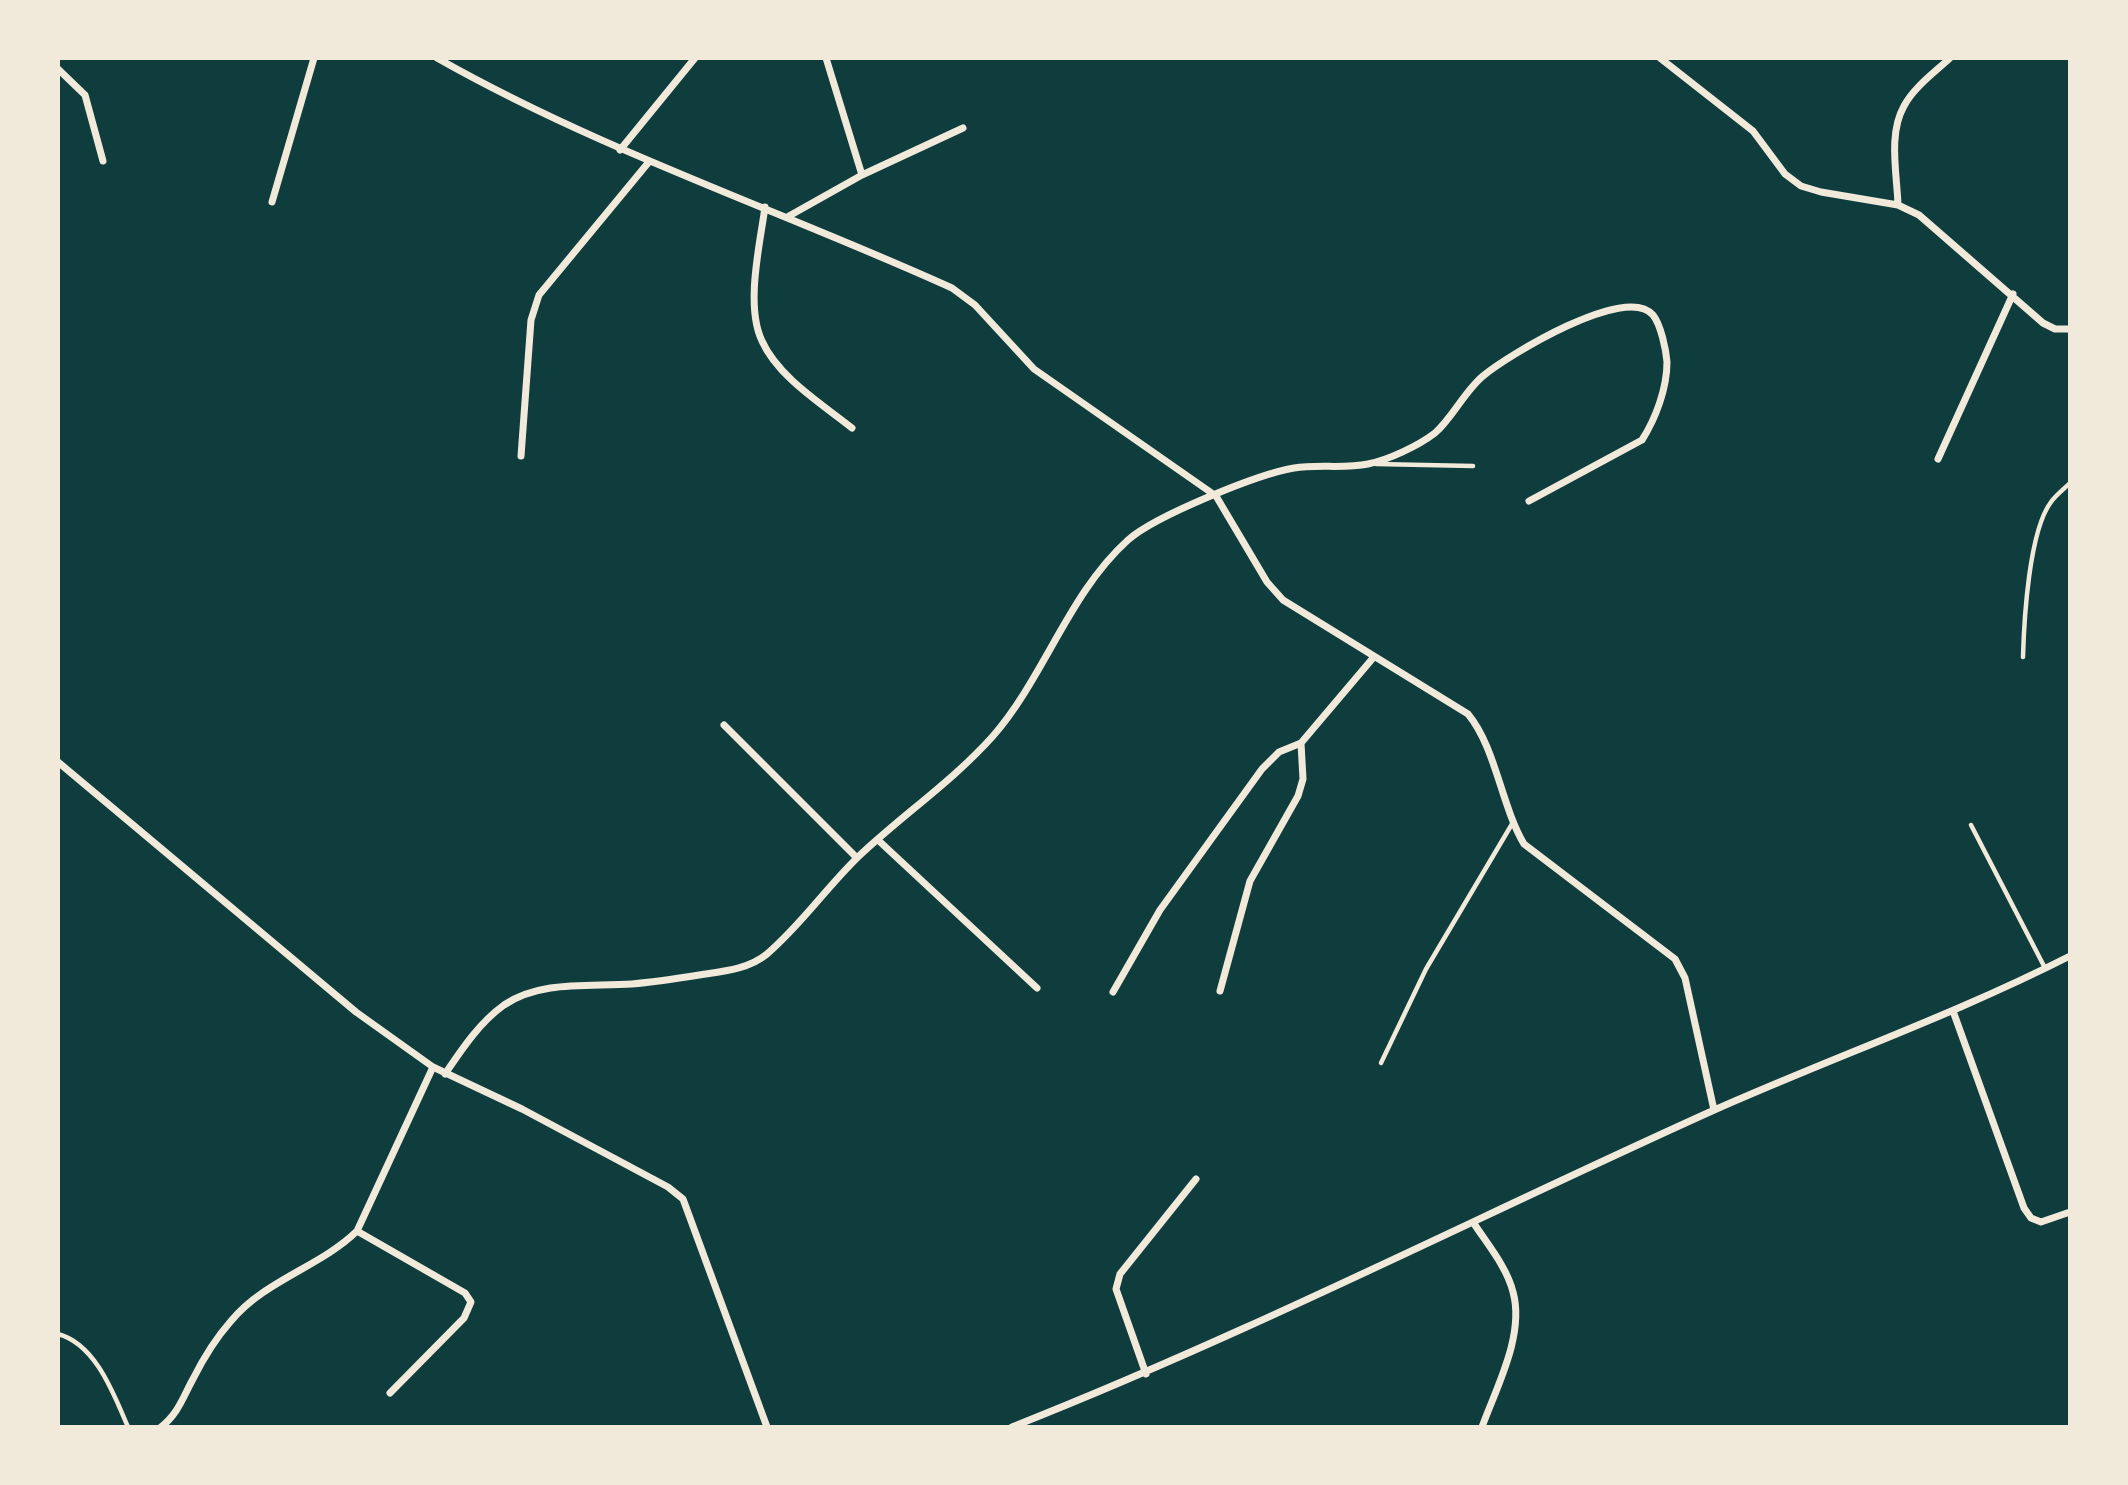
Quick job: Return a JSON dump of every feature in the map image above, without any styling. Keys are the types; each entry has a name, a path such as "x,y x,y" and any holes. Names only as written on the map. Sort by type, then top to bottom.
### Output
{"street":[{"path":"272,202 314,58"},
{"path":"437,58 648,163 765,206 952,289 975,305 1034,369 1216,496 1267,582 1283,600 1373,658 1468,714 1480,732 1512,824 1524,844 1675,959 1685,978 1714,1110"},
{"path":"620,150 695,58"},
{"path":"826,58 862,175"},
{"path":"1898,205 1895,143 1900,115 1914,93 1950,58"},
{"path":"1666,59 1753,131 1786,174 1801,186 1898,205 1919,215 2013,294 2043,323 2055,329 2070,328"},
{"path":"58,69 85,95 103,161"},
{"path":"789,216 862,175 963,128"},
{"path":"521,456 531,320 540,295 648,163"},
{"path":"765,206 755,300 762,341 781,367 809,394 852,428"},
{"path":"1938,459 2013,294"},
{"path":"445,1074 470,1037 490,1017 504,1006 536,990 682,978 732,970 756,962 777,944 857,858 992,737 1035,677 1082,597 1128,540 1152,522 1270,472 1298,467 1369,464 1423,441 1438,430 1482,377 1550,332 1570,322 1623,309 1641,308 1654,316 1667,352 1667,374 1652,424 1642,440 1529,501"},
{"path":"1114,992 1160,910 1262,769 1279,752 1301,743 1373,658"},
{"path":"724,725 857,858"},
{"path":"1220,991 1239,911 1250,881 1298,796 1303,779 1301,743"},
{"path":"58,762 356,1012 433,1067 522,1109 668,1187 683,1199 767,1427"},
{"path":"878,840 1037,988"},
{"path":"1012,1427 1146,1374 1714,1110 1953,1011 2070,956"},
{"path":"1953,1011 2024,1208 2031,1217 2041,1222 2070,1212"},
{"path":"161,1427 179,1408 205,1357 232,1320 273,1284 342,1244 357,1231 433,1067"},
{"path":"1146,1374 1116,1289 1120,1274 1196,1179"},
{"path":"1473,1222 1513,1292 1516,1317 1510,1344 1482,1427"},
{"path":"357,1231 466,1293 471,1302 464,1318 390,1393"}],"lane":[{"path":"1369,464 1473,466"},
{"path":"2023,657 2026,603 2038,533 2050,503 2070,483"},
{"path":"1381,1063 1414,990 1512,824"},
{"path":"1971,825 2045,969"},
{"path":"58,1334 70,1337 95,1362 128,1427"}]}
